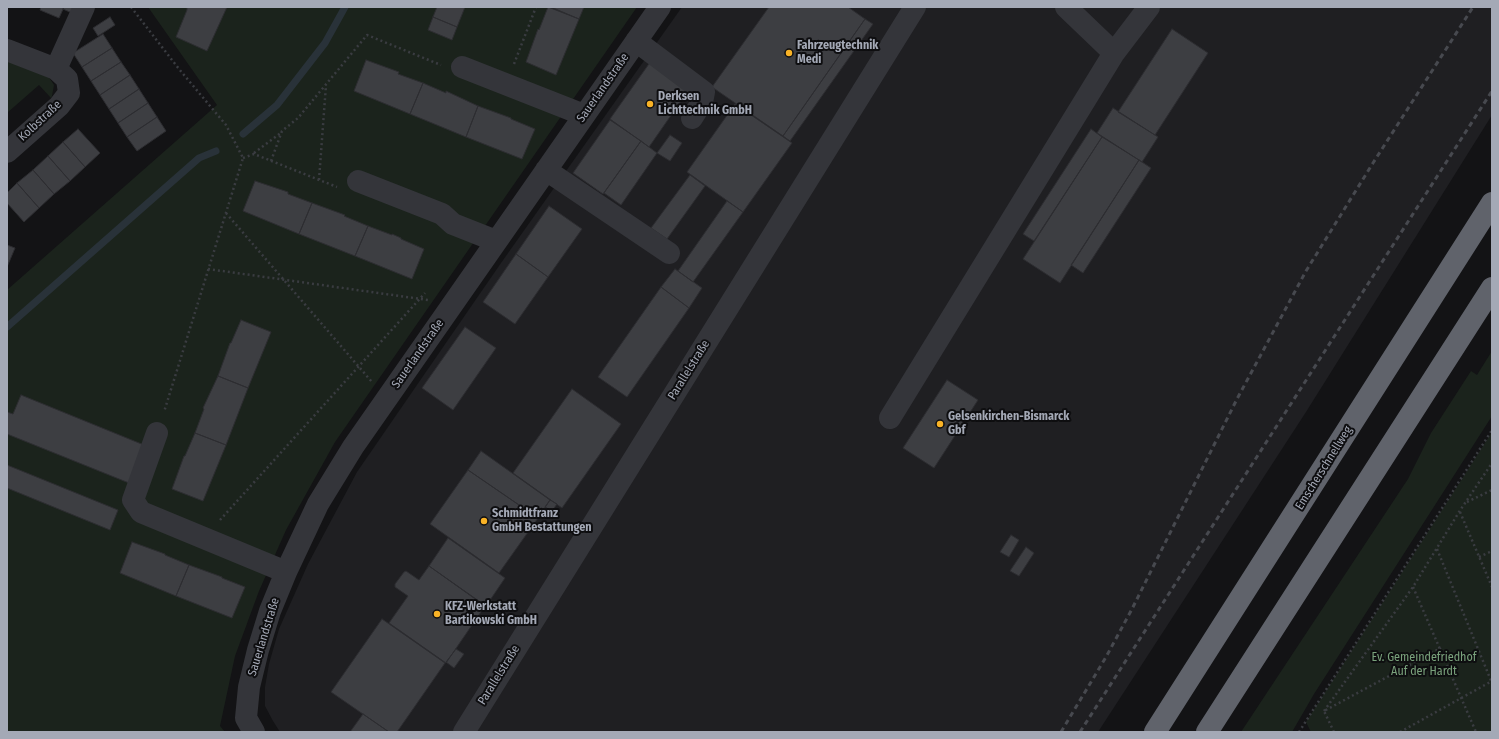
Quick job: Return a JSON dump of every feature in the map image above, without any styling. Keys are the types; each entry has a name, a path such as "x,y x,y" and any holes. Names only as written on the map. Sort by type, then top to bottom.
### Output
{"highway":[{"name":"Emscherschnellweg","path":"1155,732 1492,203"},
{"path":"1207,732 1492,288"}],"street":[{"path":"7,50 56,69 84,7"},
{"name":"Sauerlandstraße","path":"254,732 246,718 249,687 258,650 270,611 286,572 318,504 353,447 388,396 660,7"},
{"name":"Parallelstraße","path":"464,732 914,7"},
{"path":"1066,7 1114,53"},
{"path":"890,418 1114,53 1149,7"},
{"path":"636,40 704,92 702,102 692,118"},
{"path":"462,67 584,115"},
{"name":"Kolbstraße","path":"7,152 59,106 69,93 67,79 56,69"},
{"path":"546,170 669,253"},
{"path":"358,181 442,214 453,224 496,241"},
{"path":"157,433 133,500 142,512 286,572"}],"path":[{"path":"131,7 179,69 226,125 243,158 157,433"},
{"path":"506,84 536,7"},
{"path":"243,158 254,154 298,118 367,35 460,73 462,67"},
{"path":"319,180 326,85"},
{"path":"271,161 282,131"},
{"path":"254,154 349,192 358,181"},
{"path":"226,213 377,389 388,396"},
{"path":"208,268 437,301 449,309"},
{"path":"204,538 425,293"},
{"path":"1299,732 1492,430"},
{"path":"1324,711 1413,586 1492,463"},
{"path":"1466,502 1492,490"},
{"path":"1460,512 1492,587"},
{"path":"1400,732 1492,682 1436,549"},
{"path":"1479,558 1492,551"},
{"path":"1413,586 1476,732"},
{"path":"1324,711 1441,648"},
{"path":"1324,711 1334,732"}],"shaded area":[{"path":"682,7 1492,7 1492,115 1306,412 1098,732 280,732 273,721 265,706 265,687 269,664 279,629 308,564 357,472 501,263"}],"green space":[{"path":"148,7 637,7 335,442 286,530 259,591 235,656 220,726 225,732 7,732 7,290 217,105"},
{"path":"7,61 48,76 54,85 51,98 39,85 7,113"},
{"path":"1492,351 1492,416 1314,694 1292,732 1241,732 1408,479 1431,433 1471,371 1477,375"},
{"name":"Ev. Gemeindefriedhof Auf der Hardt","path":"1492,432 1492,732 1311,732 1306,722"}],"building":[{"path":"41,7 64,7 59,18 40,10"},
{"path":"64,7 75,7 72,13 63,9"},
{"path":"187,7 227,7 207,51 176,37"},
{"path":"437,7 465,7 457,27 433,17"},
{"path":"548,7 579,19 556,75 526,62"},
{"path":"551,7 584,7 579,19"},
{"name":"Fahrzeugtechnik Medi","path":"769,7 848,7 865,19 783,136 712,87"},
{"path":"110,17 115,25 98,36 93,28"},
{"path":"433,17 457,27 452,40 428,30"},
{"path":"865,19 873,24 790,141 783,136"},
{"path":"1172,29 1208,53 1155,135 1118,112"},
{"path":"103,34 112,48 82,67 73,53"},
{"path":"112,48 121,62 91,81 82,67"},
{"path":"366,60 399,72 398,74 423,83 410,114 354,91"},
{"name":"Derksen Lichttechnik GmbH","path":"651,61 690,88 649,147 610,119"},
{"path":"121,62 130,75 100,95 91,81"},
{"path":"130,75 139,89 109,109 100,95"},
{"path":"423,83 446,93 446,91 478,106 466,137 410,114"},
{"path":"139,89 148,103 118,123 109,109"},
{"path":"148,103 157,117 127,137 118,123"},
{"path":"735,104 792,143 743,212 687,172"},
{"path":"478,106 511,118 535,129 522,159 466,137"},
{"path":"1113,108 1158,137 1142,162 1097,133"},
{"path":"157,117 166,131 137,151 127,137"},
{"path":"610,120 641,141 603,194 573,173"},
{"path":"78,129 100,153 85,167 63,142"},
{"path":"1091,129 1102,137 1034,241 1023,234"},
{"path":"670,135 682,143 670,161 657,153"},
{"path":"1102,137 1139,160 1060,283 1023,259"},
{"path":"641,141 657,153 621,205 604,193"},
{"path":"63,142 85,167 70,181 48,156"},
{"path":"48,156 70,181 54,194 33,170"},
{"path":"1139,160 1151,168 1083,273 1071,265"},
{"path":"33,170 54,194 39,208 17,183"},
{"path":"690,175 705,186 667,239 651,228"},
{"path":"255,181 288,192 288,194 312,203 299,234 243,211"},
{"path":"17,183 39,208 24,222 7,203 7,193"},
{"path":"727,201 743,212 693,282 678,271"},
{"path":"312,203 345,215 344,216 368,226 355,256 299,234"},
{"path":"549,206 582,229 548,277 516,254"},
{"path":"368,226 392,234 424,249 412,279 355,256"},
{"path":"7,245 15,248 7,267"},
{"path":"516,254 548,277 515,324 483,302"},
{"path":"675,269 702,288 689,308 661,287"},
{"path":"661,287 689,308 627,397 598,377"},
{"path":"241,320 271,332 248,388 218,376 230,343"},
{"path":"465,327 496,348 453,410 422,388"},
{"path":"218,376 248,388 226,445 195,433 204,409 203,408"},
{"name":"Gelsenkirchen-Bismarck Gbf","path":"947,380 978,400 934,468 903,448"},
{"path":"572,389 621,424 562,508 513,473"},
{"path":"21,395 144,445 129,483 7,434 7,412 13,414"},
{"path":"195,433 226,445 203,501 172,489 184,456"},
{"path":"481,451 550,500 538,518 468,470"},
{"path":"7,465 118,510 110,530 7,488"},
{"name":"Schmidtfranz GmbH Bestattungen","path":"468,470 538,518 499,573 430,524"},
{"path":"550,500 557,504 552,511 545,507"},
{"path":"1011,535 1019,540 1009,557 1000,552"},
{"path":"448,538 505,578 486,606 429,566"},
{"path":"132,542 165,554 189,565 176,596 120,573"},
{"path":"1026,547 1034,553 1019,576 1010,571"},
{"path":"189,565 245,587 232,618 176,596"},
{"name":"KFZ-Werkstatt Bartikowski GmbH","path":"429,566 485,606 446,663 389,623 408,596 395,587 395,584 406,571 419,580"},
{"path":"382,619 445,663 397,732 389,732 331,692"},
{"path":"456,649 464,654 454,668 446,662"},
{"path":"363,714 389,732 350,732"}],"waterway":[{"path":"243,134 277,105 325,43 345,7"},
{"path":"7,327 199,158 216,151"}],"railway":[{"path":"1061,732 1106,657 1132,609 1237,399 1306,271 1473,7"},
{"path":"1080,732 1492,91"}],"place":[{"name":"Fahrzeugtechnik Medi","path":"789,53"},
{"name":"Derksen Lichttechnik GmbH","path":"650,104"},
{"name":"Gelsenkirchen-Bismarck Gbf","path":"940,424"},
{"name":"Schmidtfranz GmbH Bestattungen","path":"484,521"},
{"name":"KFZ-Werkstatt Bartikowski GmbH","path":"437,614"}]}
